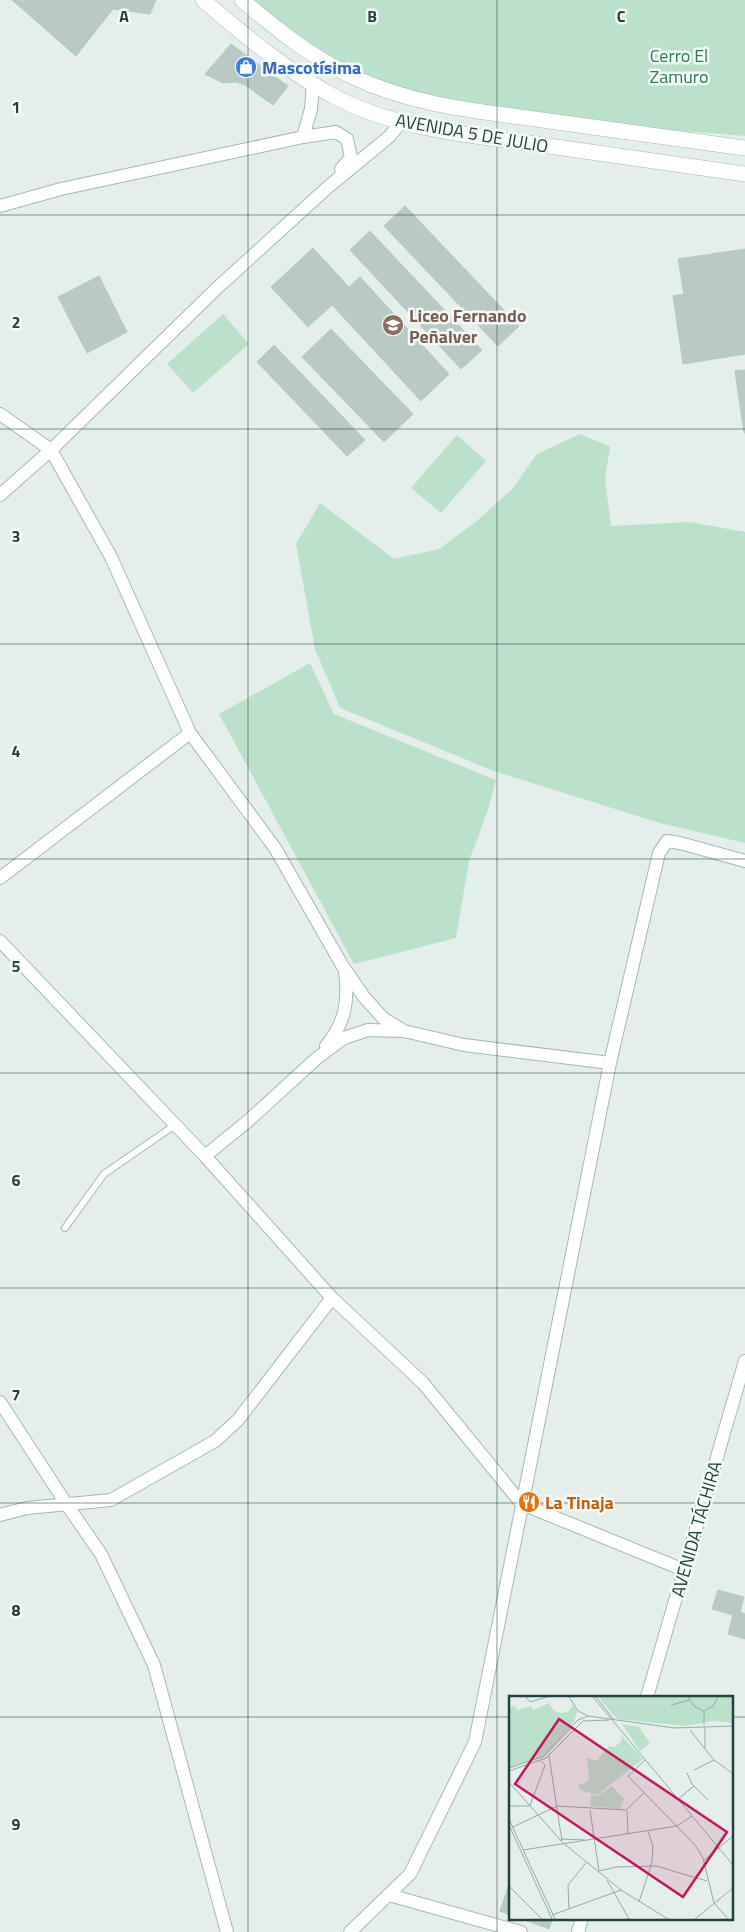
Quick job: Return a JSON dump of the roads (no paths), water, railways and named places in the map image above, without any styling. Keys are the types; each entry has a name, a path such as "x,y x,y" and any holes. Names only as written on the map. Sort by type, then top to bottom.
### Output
{"street":[{"name":"AVENIDA 5 DE JULIO","path":"203,0 260,47 313,84 346,101 401,122 461,134 745,174"},
{"name":"AVENIDA 5 DE JULIO","path":"242,0 276,27 328,63 363,81 409,98 464,109 745,148"},
{"path":"303,137 311,109 313,84"},
{"path":"0,495 51,450 216,289 328,187 390,136 401,122"},
{"path":"0,206 61,189 303,137 336,132 347,140 351,157 328,187"},
{"path":"724,145 745,143"},
{"path":"0,414 51,450 111,557 190,733 275,848 344,969 364,998 384,1018 404,1031"},
{"path":"0,878 190,733"},
{"path":"350,1932 410,1874 475,1742 610,1063 659,853 667,841 745,860"},
{"path":"0,941 205,1156 332,1298 423,1383 522,1504 684,1570"},
{"path":"316,1058 334,1035 345,1010 348,994 344,969"},
{"path":"205,1156 248,1121 316,1058 344,1038 368,1030 404,1031 464,1044 610,1063"},
{"path":"0,1515 27,1508 111,1500 215,1441 238,1420 332,1298"},
{"name":"AVENIDA TÁCHIRA","path":"646,1696 744,1366"},
{"path":"0,1402 101,1554 154,1665 226,1932"},
{"path":"389,1895 521,1932"}],"lane":[{"path":"65,1228 104,1174 175,1125"}],"place":[{"name":"Mascotísima","path":"246,67"},
{"name":"Liceo Fernando Peñalver","path":"393,325"},
{"name":"La Tinaja","path":"529,1502"}],"park label":[{"name":"Cerro El Zamuro","path":"679,65"}]}
